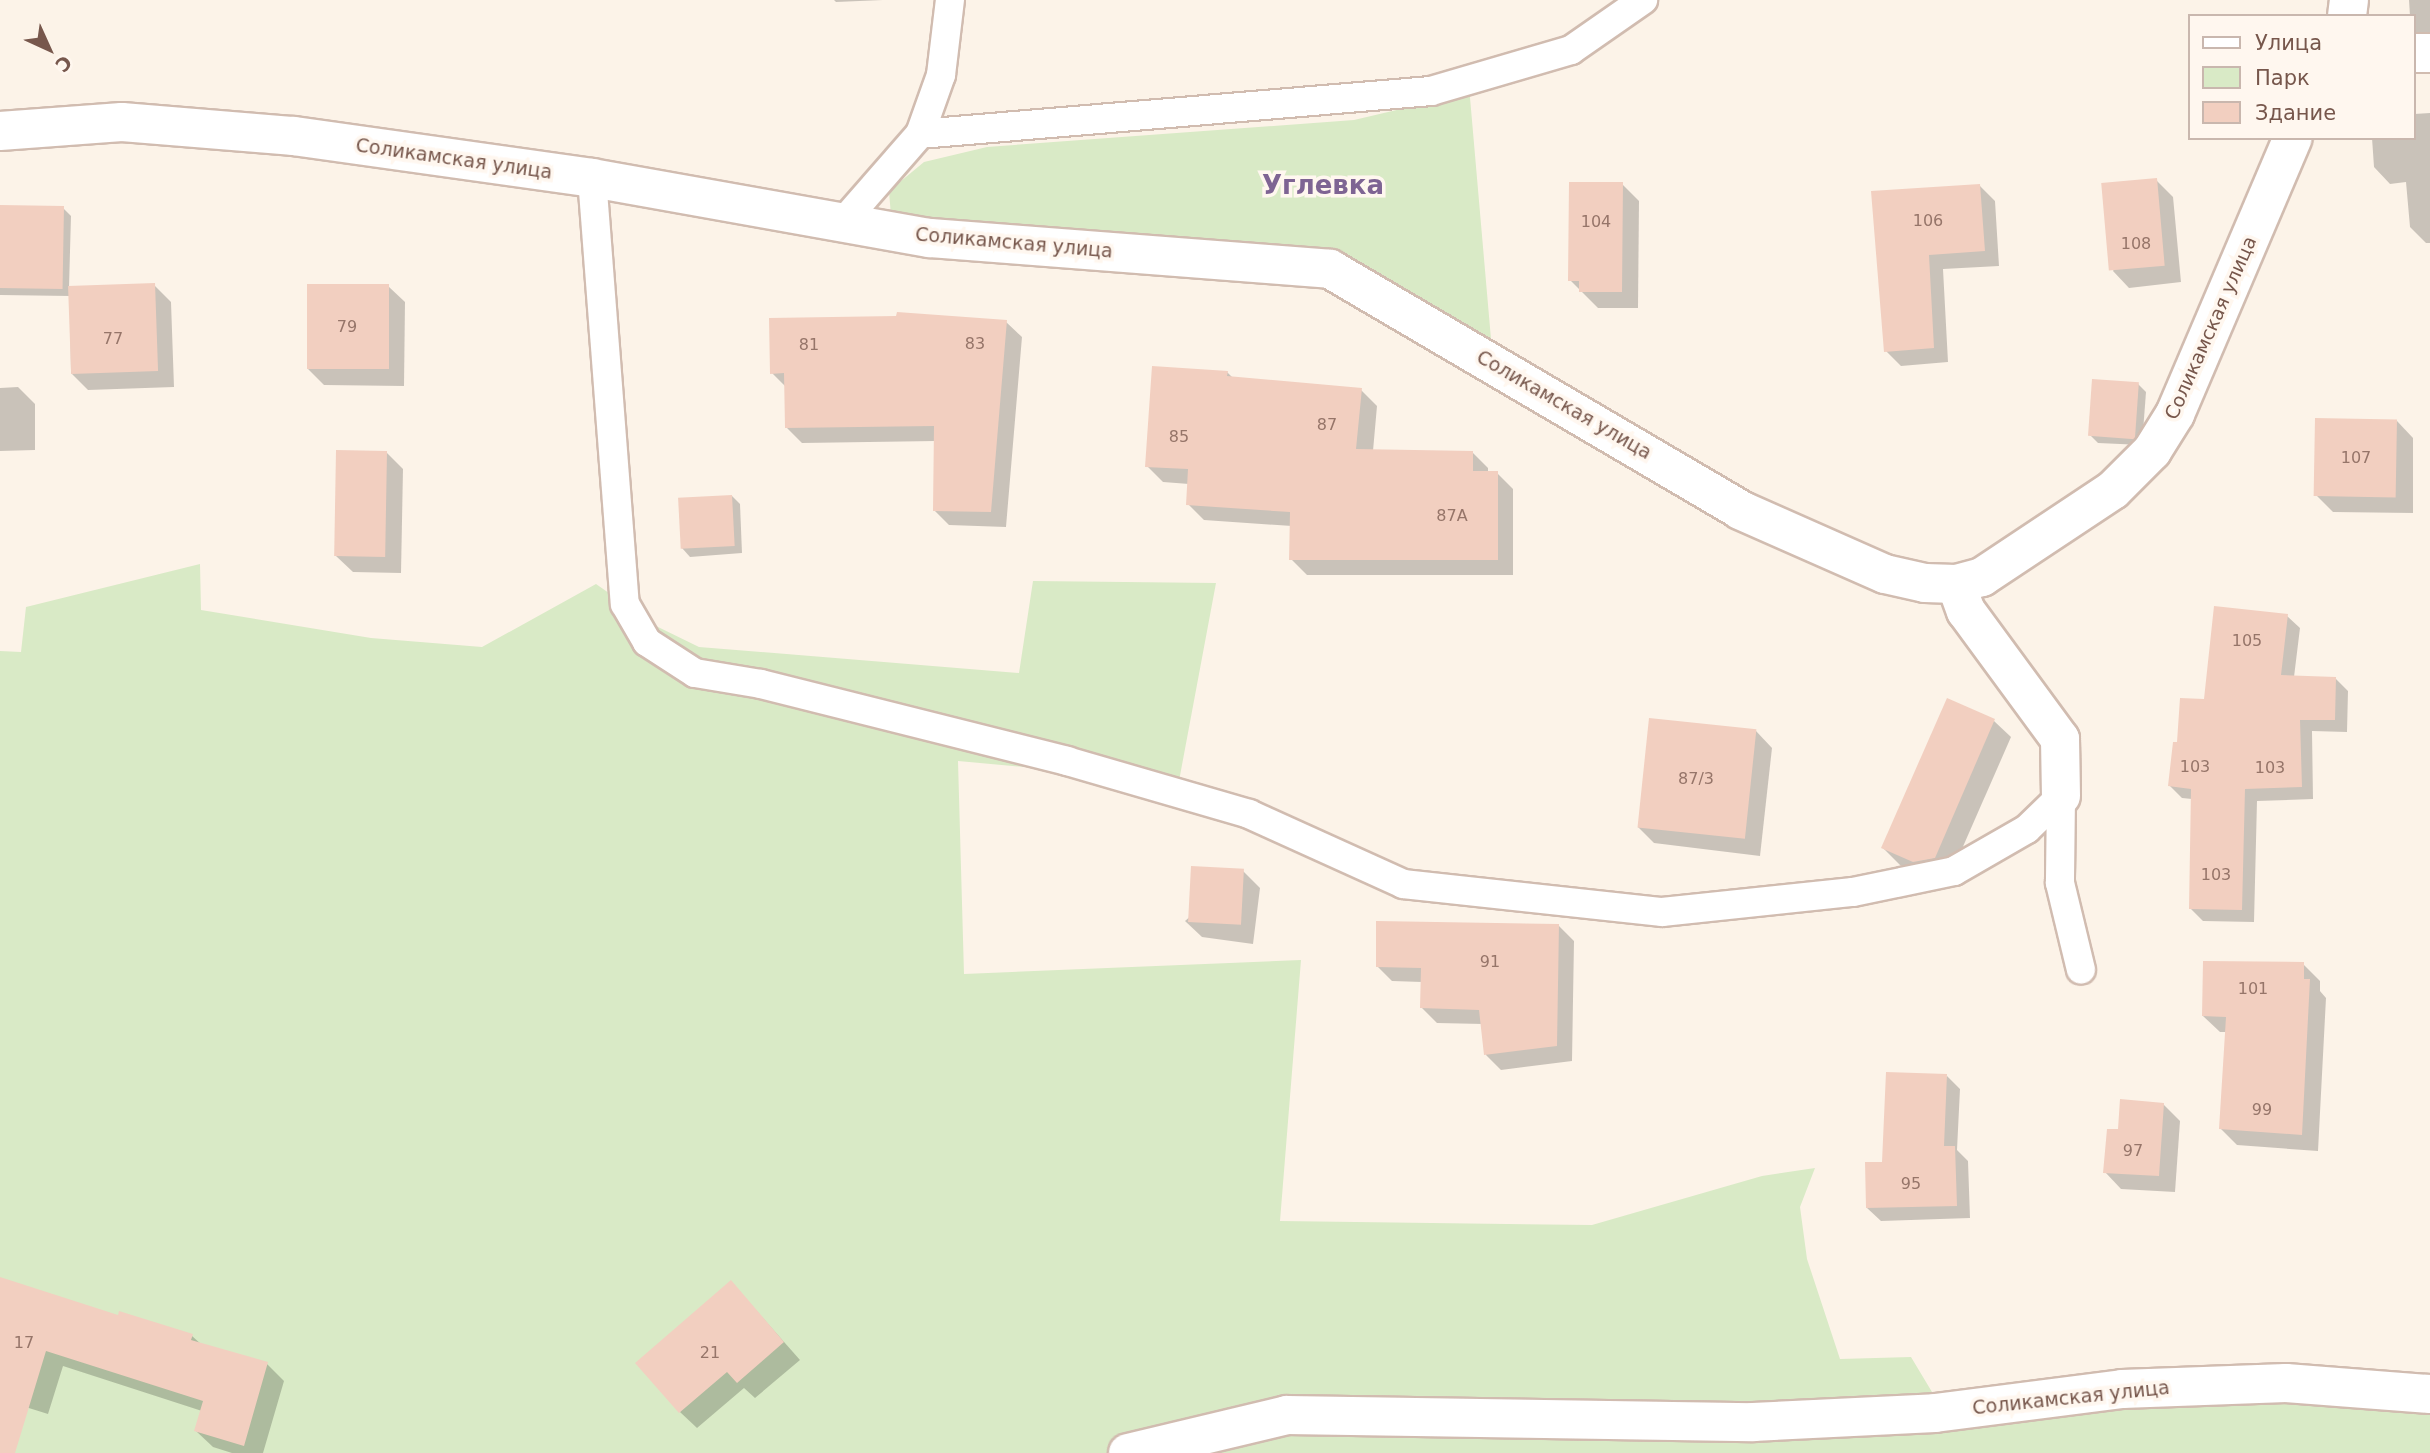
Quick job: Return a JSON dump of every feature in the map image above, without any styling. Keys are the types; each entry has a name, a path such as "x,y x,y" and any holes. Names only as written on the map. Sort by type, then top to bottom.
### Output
{"street":[{"name":"Соликамская улица","path":"0,131 122,122 294,136 592,178 930,238 1330,269 1740,510 1885,574 1925,583 1956,584 1982,577 2113,490 2152,451 2175,414 2293,140"},
{"path":"1956,584 1966,611 2060,739 2061,796"},
{"name":"Соликамская улица","path":"1128,1453 1287,1415 1753,1422 1935,1413 2122,1389 2286,1383 2430,1394"}],"lane":[{"path":"844,221 920,134 941,75 950,0"},
{"path":"920,134 1431,91 1571,50 1643,0"},
{"path":"592,178 625,604 647,642 695,673 761,684 1067,761 1249,814 1403,884 1662,912 1853,892 1954,871 2027,829 2061,796"},
{"path":"2061,796 2060,883 2081,970"}],"green space":[{"path":"1469,86 1491,339 1336,256 891,216 889,191 924,162 987,147 1354,120 1435,101"},
{"path":"200,564 201,610 371,638 482,647 596,584 656,626 699,647 1019,673 1033,581 1216,583 1179,781 958,761 964,974 1301,960 1280,1221 1592,1225 1762,1176 1815,1168 1800,1207 1807,1259 1840,1359 1911,1357 1935,1397 2430,1378 2430,1453 0,1453 0,651 21,652 26,607"}],"building":[{"path":"2157,178 2165,266 2109,271 2101,183"},
{"path":"1569,182 1623,182 1622,292 1579,292 1579,281 1568,281"},
{"path":"1980,184 1985,251 1929,255 1934,348 1884,352 1871,191"},
{"path":"0,205 64,206 63,289 0,288"},
{"path":"155,283 158,371 71,374 68,286"},
{"path":"307,284 389,284 389,369 307,369"},
{"path":"897,312 1007,320 991,512 933,511 934,426 785,428 784,373 770,374 769,318 896,316"},
{"path":"1152,366 1228,371 1227,376 1362,388 1356,449 1473,451 1473,471 1498,471 1498,560 1289,560 1290,512 1186,505 1188,469 1145,467"},
{"path":"2092,379 2139,382 2135,439 2088,436"},
{"path":"2315,418 2397,419 2396,497 2314,496"},
{"path":"336,450 387,451 385,557 334,556"},
{"path":"732,495 735,546 681,549 678,498"},
{"path":"2214,606 2288,614 2281,675 2336,677 2335,720 2300,720 2302,787 2245,789 2242,910 2189,909 2191,789 2168,786 2173,742 2177,742 2180,698 2204,699"},
{"path":"1947,698 1995,719 1935,858 1913,862 1881,848"},
{"path":"1649,718 1756,729 1745,839 1638,827"},
{"path":"1191,866 1244,869 1241,925 1188,922"},
{"path":"1376,921 1559,924 1557,1046 1484,1055 1479,1010 1420,1008 1421,968 1376,967"},
{"path":"2203,961 2304,962 2304,979 2310,979 2302,1135 2219,1129 2226,1017 2202,1016"},
{"path":"1886,1072 1947,1074 1944,1146 1955,1146 1957,1206 1866,1208 1865,1162 1882,1162"},
{"path":"2120,1099 2164,1103 2159,1176 2103,1173 2107,1129 2118,1129"},
{"path":"0,1277 118,1315 119,1311 193,1334 191,1340 268,1362 244,1446 194,1431 203,1401 46,1351 15,1453 0,1453"},
{"path":"731,1280 784,1342 737,1383 727,1372 679,1413 635,1363"}],"district":[{"name":"Углевка","path":"1323,186"}]}
